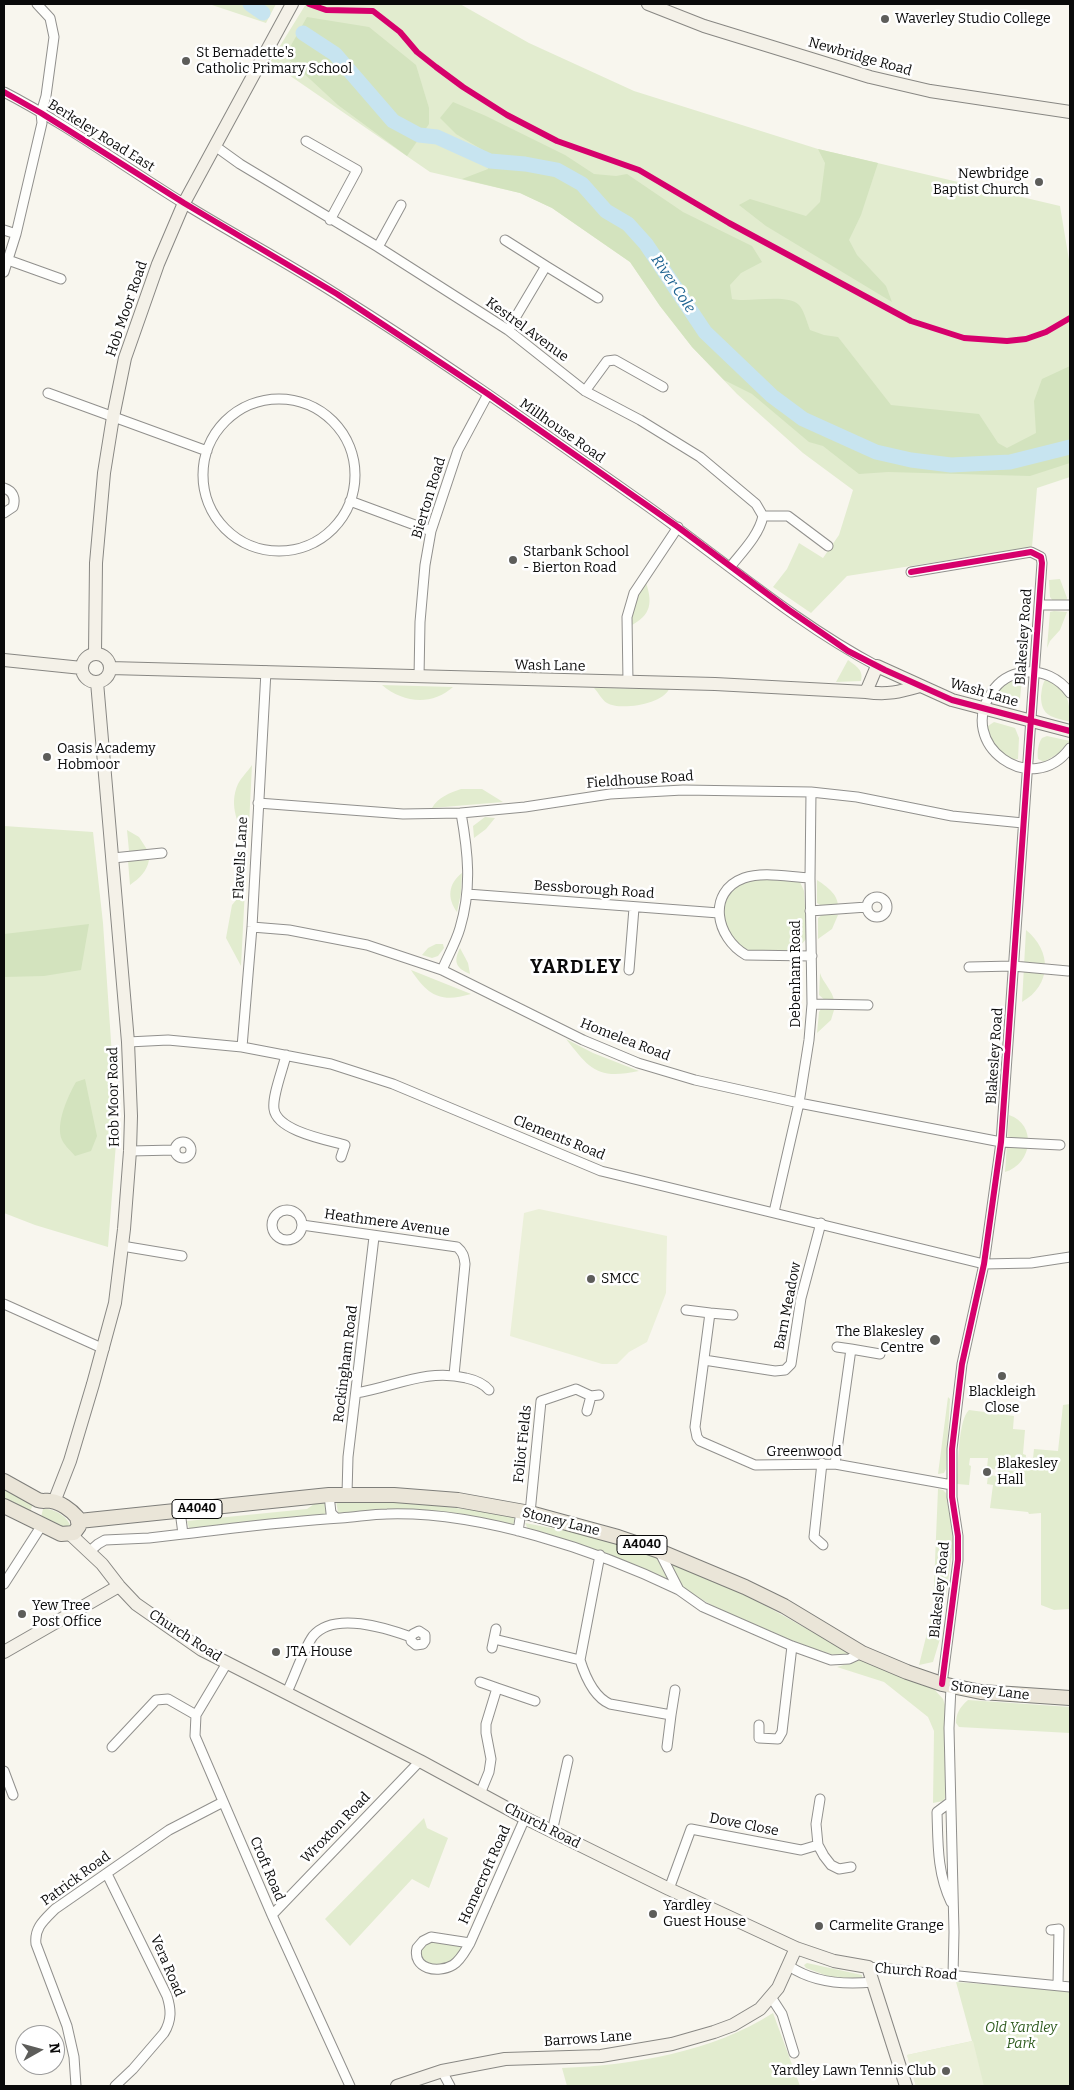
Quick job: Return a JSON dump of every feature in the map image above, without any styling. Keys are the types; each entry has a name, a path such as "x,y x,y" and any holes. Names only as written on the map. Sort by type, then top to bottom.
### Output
{"main road":[{"path":"4,1481 49,1502 67,1508 79,1521 77,1530 70,1534"},
{"name":"Stoney Lane","path":"79,1521 347,1494 394,1495 458,1500 526,1513 618,1537 659,1551 745,1587 784,1606 862,1653 947,1686 981,1692 1070,1698"},
{"path":"41,1524 36,1512 49,1502"},
{"name":"Church Road","path":"4,1506 62,1534 70,1534"}],"street":[{"path":"4,272 16,234 42,123 41,113 46,96 54,37 50,18 38,4"},
{"name":"Hob Moor Road","path":"95,653 96,562 104,473 113,417 126,358 158,264 184,203 292,4"},
{"name":"Newbridge Road","path":"648,4 704,26 870,77 930,91 1070,112"},
{"name":"Berkeley Road East","path":"4,92 41,113 184,203"},
{"path":"306,140 358,170 330,220"},
{"name":"Kestrel Avenue","path":"214,146 508,330 585,391 640,420 700,458 756,504 763,516"},
{"name":"Millhouse Road","path":"184,203 337,294 488,394 678,527 789,610 848,651 920,686"},
{"path":"378,247 401,205"},
{"path":"4,230 16,234"},
{"path":"506,240 598,298"},
{"path":"8,260 61,279"},
{"path":"508,330 546,266"},
{"path":"585,391 607,361 615,360 663,387"},
{"path":"48,393 207,451"},
{"name":"Bierton Road","path":"419,677 420,622 425,565 431,531 458,450 488,394"},
{"path":"276,399 295,401 312,407 328,417 340,431 354,465 354,483 350,501 340,520 325,536 306,546 292,550 264,550 244,543 226,530 213,514 205,494 203,472 207,451 214,434 226,420 241,409 258,402 276,399"},
{"path":"4,488 10,490 14,498 12,507 4,513"},
{"path":"350,501 431,531"},
{"path":"731,566 756,535 763,516 788,516 828,546"},
{"path":"628,682 627,617 634,593 678,527"},
{"name":"Blakesley Road","path":"911,572 1031,552 1036,553 1042,563 1001,1142 984,1264 962,1364 956,1401 952,1449 952,1485 958,1536 958,1560 947,1686 953,1907 952,1975"},
{"path":"1038,605 1070,606"},
{"path":"95,653 106,657 110,668 106,678 97,682 87,679 82,668 86,657 95,653"},
{"path":"4,660 82,668"},
{"path":"866,692 877,666"},
{"name":"Wash Lane","path":"110,668 628,682 888,694 920,686 952,700 1070,731"},
{"name":"Flavells Lane","path":"242,1047 252,927 266,671"},
{"path":"1034,672 1051,676 1059,681 1070,693"},
{"name":"Wash Lane","path":"1027,770 1008,763 993,751 982,726 984,707 991,693 1002,681 1021,673 1034,672"},
{"name":"Hob Moor Road","path":"49,1502 70,1460 104,1349 115,1304 122,1246 132,1116 128,1042 97,682"},
{"path":"1027,770 1045,767 1054,763 1070,748"},
{"name":"Fieldhouse Road","path":"258,803 403,814 461,813 525,807 610,794 683,790 811,792 857,797 952,816 1023,823"},
{"name":"Debenham Road","path":"774,1212 799,1103 809,1040 812,1004 810,911 811,792"},
{"path":"442,970 460,929 467,894 468,851 461,813"},
{"path":"112,858 162,853"},
{"path":"810,878 757,875 741,879 722,897 719,913 726,937 738,950 746,955 812,956"},
{"name":"Bessborough Road","path":"467,894 719,913"},
{"path":"810,911 867,907"},
{"path":"629,970 634,908"},
{"name":"Homelea Road","path":"252,927 288,930 367,945 442,970 583,1040 638,1063 695,1080 799,1103 1001,1142 1060,1145"},
{"path":"969,967 1013,966 1068,971"},
{"path":"812,1004 868,1005"},
{"name":"Clements Road","path":"128,1042 168,1040 242,1047 330,1064 393,1084 601,1171 984,1264 1031,1263 1070,1257"},
{"path":"286,1055 274,1103 276,1115 281,1122 297,1131 345,1145 341,1157"},
{"path":"130,1150 175,1150"},
{"name":"Barn Meadow","path":"704,1360 776,1371 785,1370 791,1364 801,1298 821,1223"},
{"name":"Heathmere Avenue","path":"302,1225 374,1237 457,1247 464,1255 465,1264 454,1375"},
{"name":"Rockingham Road","path":"347,1494 348,1457 374,1237"},
{"path":"122,1246 182,1256"},
{"path":"4,1304 104,1349"},
{"path":"686,1310 733,1315"},
{"name":"Greenwood","path":"710,1313 695,1427 700,1441 755,1465 834,1464 952,1485"},
{"path":"836,1347 880,1354"},
{"path":"834,1464 851,1349"},
{"path":"356,1393 374,1390 406,1379 435,1374 454,1375 484,1384 489,1390"},
{"name":"Foliot Fields","path":"526,1513 541,1401 576,1389 595,1396 587,1411"},
{"path":"822,1464 814,1537 823,1545"},
{"path":"329,1495 331,1512 336,1518"},
{"path":"180,1511 183,1534"},
{"path":"518,1531 526,1513"},
{"path":"90,1551 106,1540 149,1538 387,1514 426,1515 518,1531 600,1556 644,1573 679,1590 703,1607 792,1646 831,1660 849,1659 862,1653"},
{"path":"4,1584 41,1524"},
{"name":"Church Road","path":"70,1534 90,1551 136,1604 186,1640 227,1663 288,1692 420,1761 552,1832 796,1948 834,1961 868,1967 1070,1986"},
{"path":"659,1551 679,1590"},
{"path":"600,1556 580,1660 590,1682 604,1701 671,1715"},
{"path":"4,1652 119,1586"},
{"path":"288,1692 312,1638 324,1629 343,1622 353,1622 411,1637"},
{"path":"492,1648 495,1634 580,1660"},
{"path":"759,1725 759,1738 778,1739 782,1732 792,1646"},
{"path":"112,1747 156,1700 168,1699 196,1715 227,1663"},
{"path":"480,1682 535,1701"},
{"path":"480,1794 489,1772 491,1759 486,1724 497,1688"},
{"path":"667,1747 675,1690"},
{"name":"Croft Road","path":"196,1715 195,1736 272,1915 350,2086"},
{"path":"552,1832 568,1760"},
{"name":"Wroxton Road","path":"272,1915 420,1761"},
{"path":"4,1771 12,1795"},
{"path":"820,1799 816,1824 818,1845 831,1865 839,1869 852,1867"},
{"name":"Patrick Road","path":"76,2086 74,2057 67,2026 39,1953 36,1935 40,1924 56,1909 177,1825 223,1802"},
{"name":"Homecroft Road","path":"470,1943 426,1938 417,1948 418,1959 421,1964 430,1970 446,1969 461,1958 470,1943 525,1818"},
{"name":"Dove Close","path":"669,1889 691,1828 801,1850 818,1845"},
{"name":"Vera Road","path":"107,1874 167,1996 171,2016 169,2026 164,2033 133,2069 115,2086"},
{"path":"1051,1930 1059,1930 1058,1985"},
{"name":"Barrows Lane","path":"397,2086 442,2071 505,2059 600,2056 672,2044 733,2025 760,2009 771,1997 789,1966 796,1948"},
{"name":"Church Road","path":"789,1966 818,1980 839,1983 873,1982"},
{"path":"868,1967 906,2086"},
{"path":"771,1997 782,2014 794,2052"},
{"path":"442,2071 450,2086"}],"green space":[{"path":"209,4 276,4 266,23"},
{"path":"306,4 460,4 529,43 634,91 818,149 1060,206 1070,266 1070,477 1037,488 1032,547 847,576 811,613 773,587 787,569 799,543 823,558 839,535 853,490 803,453 737,394 692,347 660,306 630,262 552,208 520,193 430,172 270,62"},
{"path":"307,17 369,27 416,65 429,108 429,124 407,156 338,105 285,56"},
{"path":"453,102 565,155 594,174 616,176 627,174 683,212 752,246 762,262 741,273 730,285 732,299 777,299 793,301 799,305 810,330 838,337 891,405 979,414 998,443 1007,448 1036,433 1034,401 1042,379 1070,366 1070,463 1030,476 888,472 859,474 823,446 809,442 752,394 724,380 692,347 660,306 630,262 552,208 520,193 462,179 488,169 486,152 456,134 440,118"},
{"path":"818,149 878,163 861,215 849,240 857,255 886,286 892,302 766,226 739,205 750,199 806,216 820,202 825,163"},
{"path":"1060,579 1067,598 1066,601 1053,601 1050,597 1049,580"},
{"path":"645,580 650,601 649,607 643,617 630,626 634,602"},
{"path":"1050,612 1067,612 1060,630 1050,641 1047,648"},
{"path":"848,660 860,671 861,681 836,682"},
{"path":"1022,678 1020,699 1017,701 1003,703 994,695 1003,686"},
{"path":"1045,680 1058,685 1066,695 1070,722 1049,715 1043,708 1041,696"},
{"path":"382,685 453,687 436,697 418,700 399,696"},
{"path":"594,688 669,689 659,699 641,705 621,706 607,703"},
{"path":"994,722 1015,728 1019,738 1018,759 1012,760 995,748 987,729"},
{"path":"1047,736 1070,741 1059,753 1044,762 1038,759 1038,751 1042,738"},
{"path":"252,765 248,845 236,816 234,800 238,784"},
{"path":"461,789 482,789 503,802 432,808 441,798"},
{"path":"485,817 495,818 486,829 474,838 473,826"},
{"path":"4,826 93,832 103,923 117,1130 108,1247 35,1225 4,1213"},
{"path":"127,830 139,837 148,851 129,851"},
{"path":"149,860 147,868 130,885 128,861"},
{"path":"462,873 461,893 457,912 450,896 450,891 457,877"},
{"path":"759,879 800,882 804,891 807,938 795,952 749,950 741,946 728,932 724,923 723,913 727,896 740,884"},
{"path":"817,880 834,894 838,906 822,906 817,903"},
{"path":"245,889 241,966 226,938 232,905"},
{"path":"823,914 838,915 832,929 818,939 818,918"},
{"path":"89,924 81,970 44,976 4,977 4,934"},
{"path":"1026,930 1035,938 1041,948 1045,968 1039,987 1022,1002"},
{"path":"436,944 443,944 444,948 438,956 432,958 422,955 428,948"},
{"path":"460,948 468,963 470,974 457,964 456,961"},
{"path":"411,970 471,994 451,998 436,995 423,986"},
{"path":"820,973 834,1001 826,1001 819,995"},
{"path":"821,1009 834,1010 831,1020 817,1033 819,1012"},
{"path":"566,1039 593,1053 639,1071 613,1074 596,1070 582,1058"},
{"path":"85,1079 97,1136 91,1151 75,1156 62,1140 60,1133 61,1118 66,1102 76,1082"},
{"path":"1009,1115 1018,1120 1024,1127 1028,1144 1026,1153 1021,1161 1014,1168 1005,1172"},
{"name":"SMCC","path":"539,1209 667,1236 666,1293 647,1342 629,1352 617,1364 602,1364 510,1336 524,1213"},
{"path":"948,1397 950,1399 946,1469 944,1473 938,1474"},
{"path":"1070,1404 1070,1609 1054,1610 1041,1605 1041,1513 1029,1514 1028,1512 990,1508 993,1485 987,1484 988,1475 997,1476 998,1470 987,1468 988,1458 970,1458 969,1485 957,1484 958,1456 963,1423 965,1415 969,1410 1014,1416 1013,1429 1025,1430 1023,1454 1026,1455 1025,1467 1032,1468 1034,1449 1058,1451 1063,1405"},
{"path":"4,1488 33,1504 29,1514 4,1501"},
{"path":"938,1489 946,1493 954,1539 940,1639 933,1662 919,1665 933,1609"},
{"path":"336,1500 395,1500 509,1515 514,1517 514,1523 510,1526 445,1514 341,1514 338,1513"},
{"path":"326,1501 328,1515 193,1530 189,1528 187,1521 307,1509 317,1502"},
{"path":"43,1509 55,1511 63,1516 70,1525 69,1528 65,1529 44,1520 41,1517"},
{"path":"525,1523 603,1538 658,1555 668,1578 666,1579 575,1543 528,1529"},
{"path":"666,1559 748,1596 852,1654 841,1656 827,1653 783,1637 709,1604 681,1585"},
{"path":"860,1660 934,1689 943,1699 945,1705 945,1798 943,1801 933,1803 934,1731 928,1717 884,1682 837,1667"},
{"path":"968,1700 1070,1707 1070,1733 959,1727 956,1723 958,1713"},
{"path":"424,1818 427,1828 448,1838 429,1888 412,1879 350,1946 325,1919"},
{"path":"431,1941 459,1945 463,1948 449,1963 429,1966 420,1957 420,1950"},
{"path":"807,1963 862,1975 862,1980 833,1978 806,1968 804,1965"},
{"name":"Old Yardley Park","path":"956,1982 1070,1992 1070,2086 916,2086 907,2055 972,2041"},
{"path":"773,2013 800,2086 567,2086 562,2068 617,2064 672,2054 724,2038"},
{"name":"Yardley Lawn Tennis Club","path":"973,2041 984,2086 916,2086 907,2055"}],"waterway":[{"name":"River Cole","path":"250,4 263,13"},
{"name":"River Cole","path":"303,33 335,54 393,121 419,135 437,137 490,161 525,164 557,170 582,184 606,211 628,224 646,244 705,332 772,396 803,419 876,452 911,460 951,465 1010,462 1070,447"}],"cycle path":[{"path":"309,4 326,10 373,11 400,32 417,52 436,67 507,115 557,141 639,170 729,223 911,321 964,338 1007,341 1026,339 1046,332 1070,318"},
{"path":"4,92 41,113 184,203 337,294 488,394 678,527 789,610 848,651 952,700 1070,731"},
{"path":"911,572 1031,552 1041,557 1042,563 1001,1142 984,1264 962,1364 952,1449 952,1497 958,1536 958,1560 942,1684"}],"place":[{"name":"Waverley Studio College","path":"885,19"},
{"name":"St Bernadette's Catholic Primary School","path":"186,61"},
{"name":"Newbridge Baptist Church","path":"1039,182"},
{"name":"Starbank School - Bierton Road","path":"513,560"},
{"name":"Oasis Academy Hobmoor","path":"47,757"},
{"name":"SMCC","path":"591,1279"},
{"name":"The Blakesley Centre","path":"935,1340"},
{"name":"Blackleigh Close","path":"1002,1376"},
{"name":"Blakesley Hall","path":"987,1472"},
{"name":"Yew Tree Post Office","path":"22,1614"},
{"name":"JTA House","path":"276,1652"},
{"name":"Yardley Guest House","path":"653,1914"},
{"name":"Carmelite Grange","path":"819,1926"},
{"name":"Yardley Lawn Tennis Club","path":"946,2071"}],"district":[{"name":"YARDLEY","path":"576,968"}]}
